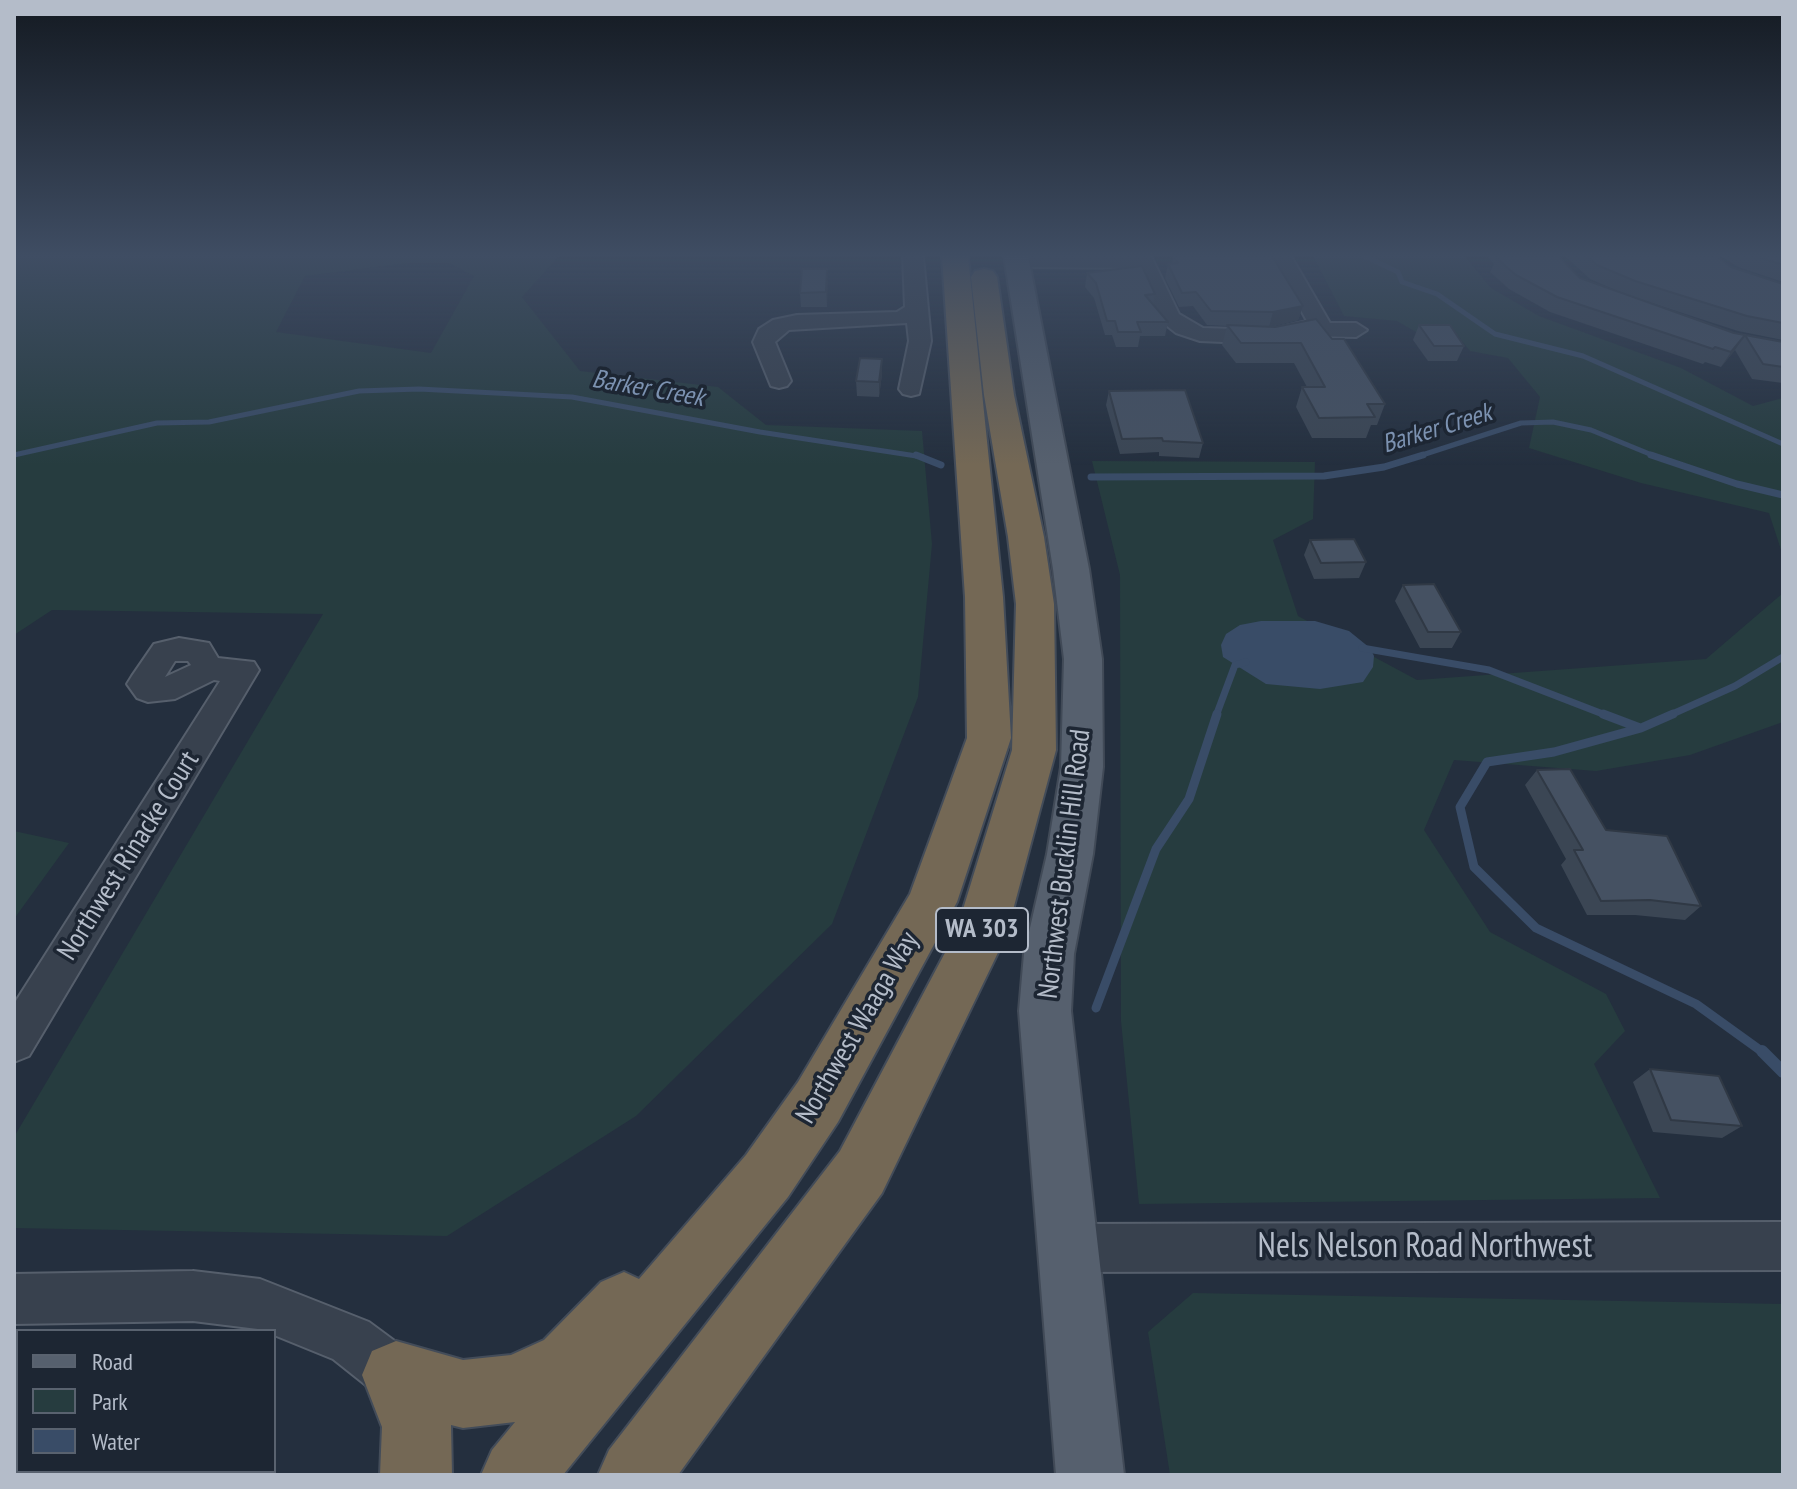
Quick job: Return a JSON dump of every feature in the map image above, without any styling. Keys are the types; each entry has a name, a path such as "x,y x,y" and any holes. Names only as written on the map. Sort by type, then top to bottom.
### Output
{"highway":[{"name":"Northwest Waaga Way","path":"517,1475 767,1176 818,1102 932,902 989,738 984,597 961,325"},
{"name":"WA 303","path":"634,1475 861,1172 980,936 1034,750 1035,604 1026,537 999,395 1002,325"},
{"path":"396,1375 463,1394 513,1389 568,1364 677,1250 767,1176"},
{"path":"396,1375 417,1427 416,1475"}],"main road":[{"name":"Northwest Bucklin Hill Road","path":"1019,325 1081,627 1085,684 1082,767 1070,854 1049,954 1045,1011 1090,1475"}],"street":[{"path":"779,381 764,342 772,329 783,325"},
{"path":"911,389 920,341 913,325"},
{"path":"1181,325 1200,334 1269,337 1306,330 1356,330"},
{"path":"1306,330 1316,325"},
{"name":"Northwest Rinacke Court","path":"14,1042 226,669"},
{"name":"Nels Nelson Road Northwest","path":"1068,1248 1783,1246"},
{"path":"14,1299 193,1296 260,1304 351,1340 396,1375"}],"green space":[{"path":"14,325 279,325 276,332 431,353 446,325 544,325 580,371 718,387 766,425 922,431 932,544 918,697 832,924 636,1116 447,1236 14,1228 14,1137 323,614 52,610 14,635"},
{"path":"1405,325 1565,325 1681,368 1753,406 1783,398 1783,556 1769,513 1641,483 1529,448 1540,397 1508,358 1470,351 1457,335 1416,332"},
{"path":"1092,461 1315,462 1313,519 1273,540 1298,616 1417,680 1706,659 1783,593 1783,722 1690,755 1596,771 1454,760 1424,830 1490,932 1606,994 1625,1031 1594,1064 1660,1198 1139,1204 1121,1021 1120,575"},
{"path":"14,831 69,843 14,919"},
{"path":"1193,1293 1783,1304 1783,1475 1170,1475 1148,1332"}],"water":[{"path":"1261,621 1315,621 1349,631 1370,648 1374,656 1373,667 1363,682 1320,689 1266,684 1223,657 1221,645 1226,634 1240,625"}],"building":[{"path":"1116,325 1138,325 1141,332 1118,332"},
{"path":"1227,325 1321,325 1332,339 1344,339 1385,404 1367,404 1375,417 1319,418 1302,387 1325,387 1301,343 1241,343"},
{"path":"1419,325 1450,325 1464,346 1434,346"},
{"path":"1642,325 1713,325 1745,335 1731,352"},
{"path":"1745,335 1783,342 1783,367 1763,364"},
{"path":"860,358 882,359 879,382 856,381"},
{"path":"1185,390 1203,443 1163,441 1162,438 1122,439 1109,391"},
{"path":"1354,539 1366,562 1321,563 1310,540"},
{"path":"1434,584 1461,632 1428,632 1403,585"},
{"path":"1570,769 1606,830 1667,836 1701,906 1650,900 1601,901 1574,850 1583,850 1537,770"},
{"path":"1650,1069 1719,1076 1742,1126 1671,1120"}],"waterway":[{"path":"1483,325 1495,334 1583,356 1783,444"},
{"name":"Barker Creek","path":"14,455 157,423 209,422 359,391 419,389 572,397 760,432 920,457"},
{"name":"Barker Creek","path":"1416,457 1521,423 1553,422 1591,430 1657,457"},
{"name":"Barker Creek","path":"916,455 920,457"},
{"name":"Barker Creek","path":"1091,477 1324,476 1384,467 1423,455"},
{"name":"Barker Creek","path":"1651,455 1737,484 1783,495"},
{"name":"Barker Creek","path":"920,457 941,465"},
{"path":"1362,648 1489,670 1608,716"},
{"path":"1668,716 1735,686 1783,657"},
{"path":"1216,716 1235,665 1246,662"},
{"path":"1096,1008 1156,849 1189,799 1217,714"},
{"path":"1603,714 1640,728"},
{"path":"1673,714 1641,728 1554,752 1487,762 1460,807 1474,867 1536,928 1696,1004 1764,1053"},
{"path":"1764,1053 1783,1072"}]}
